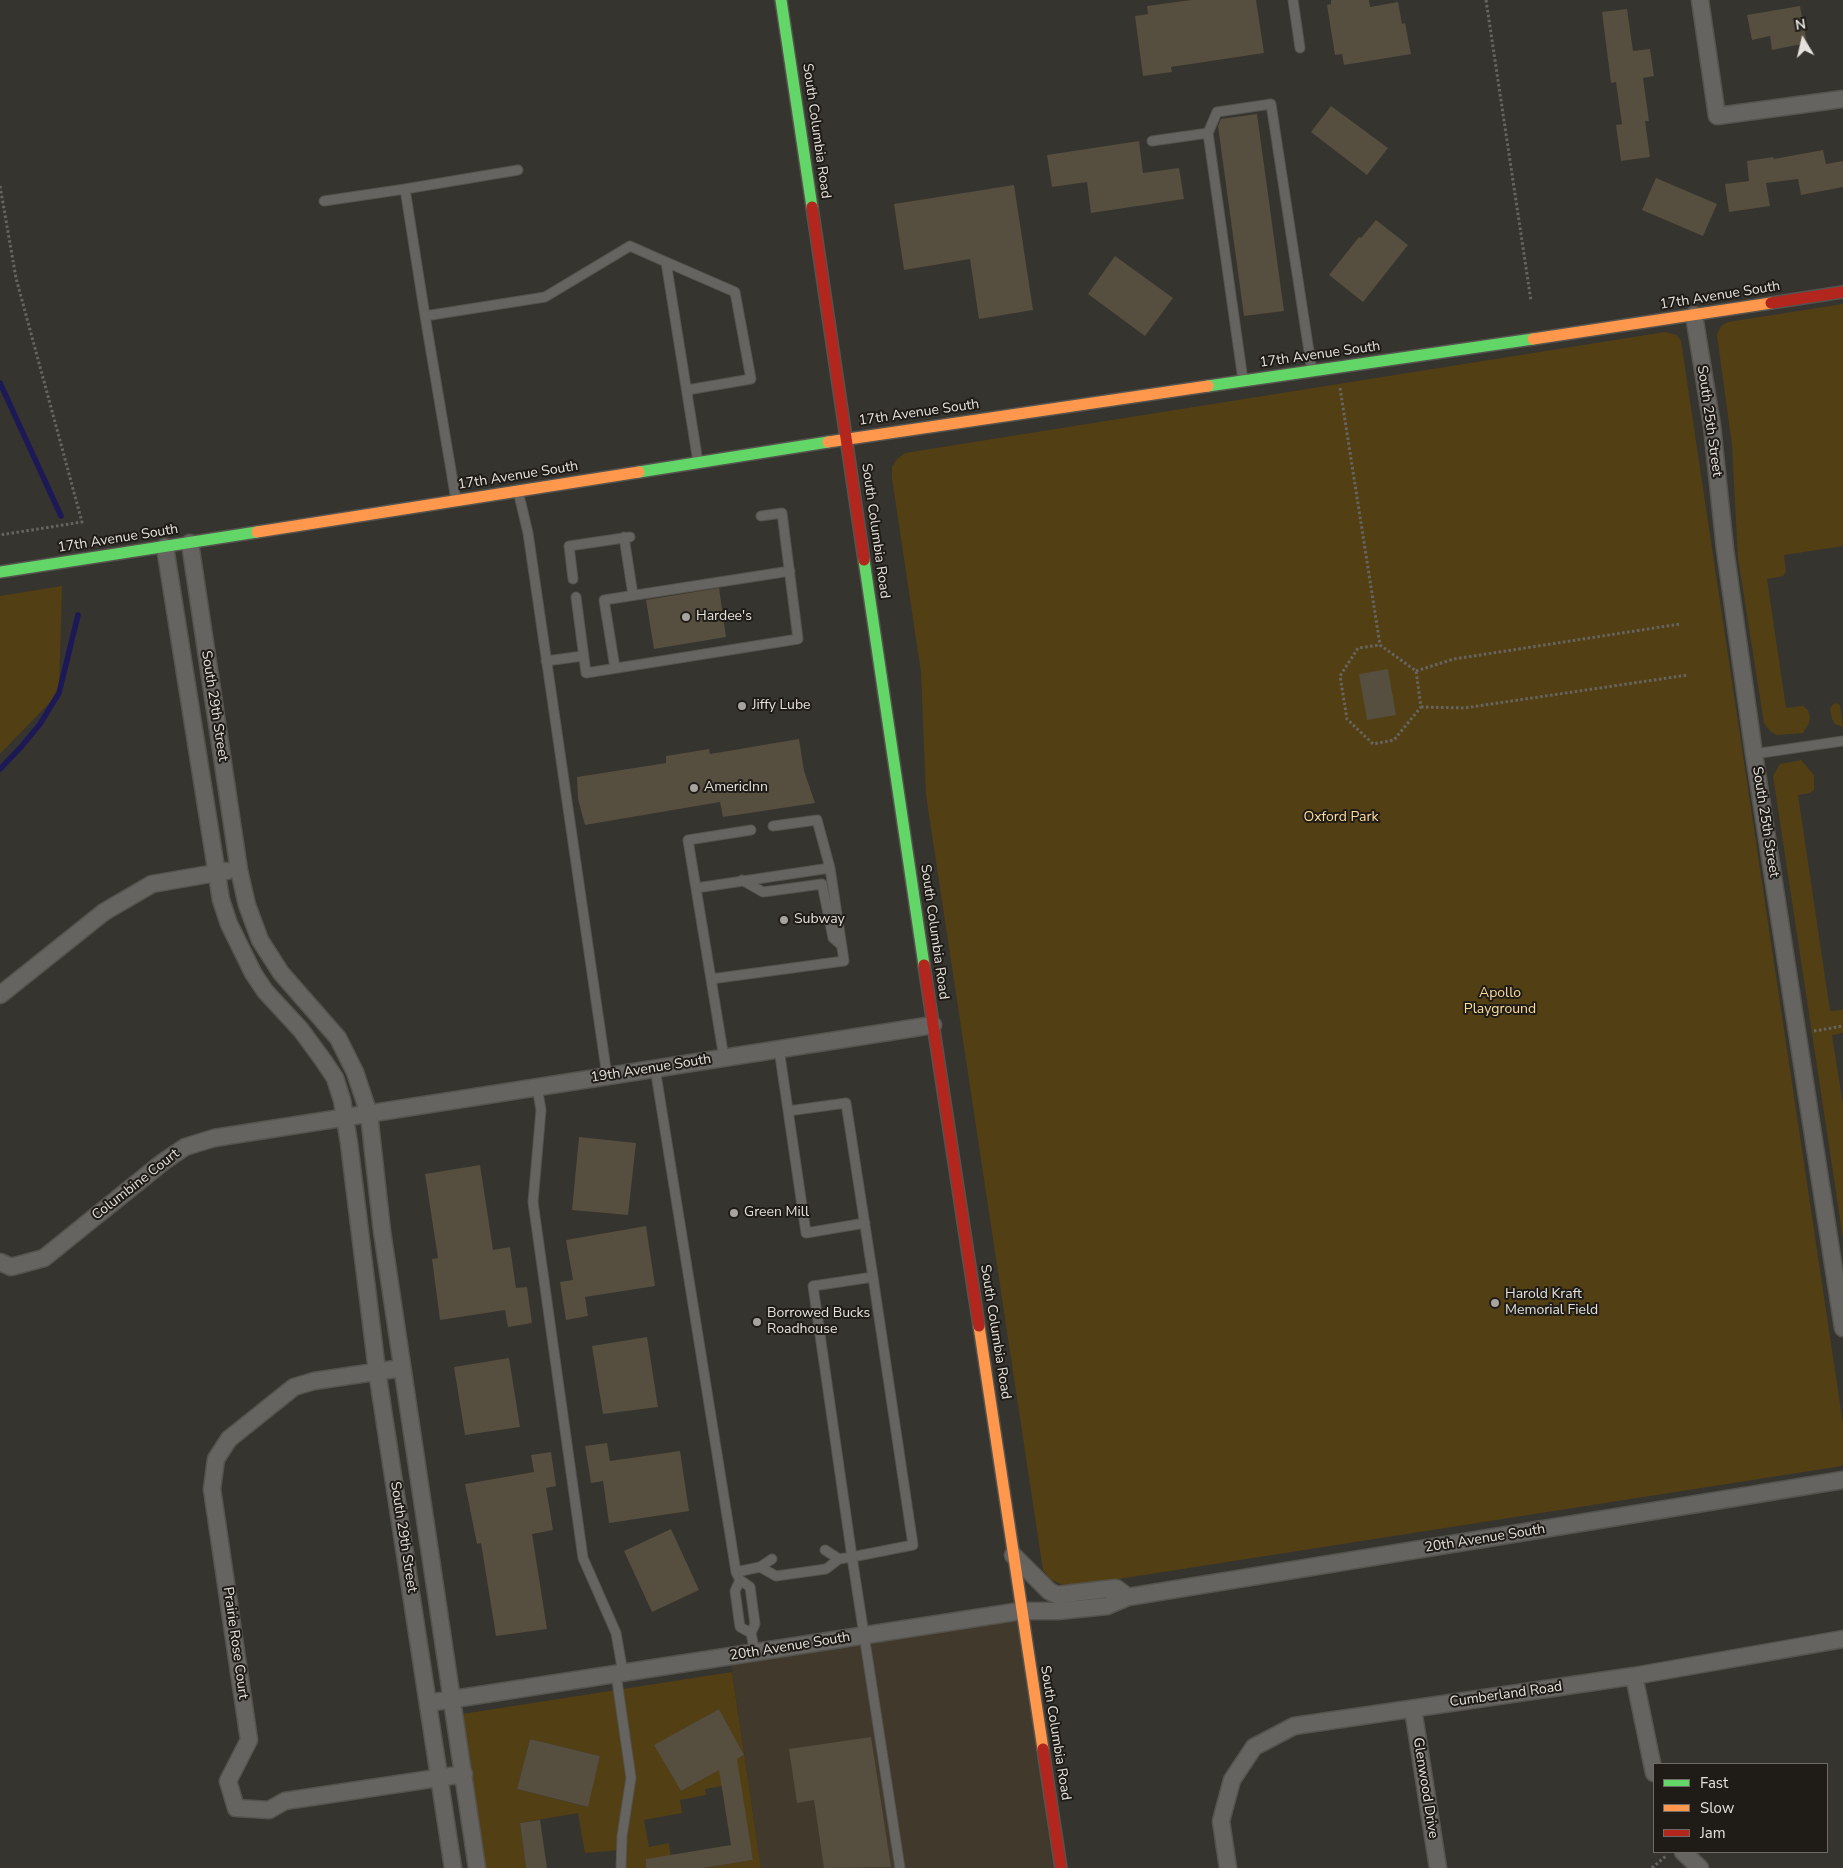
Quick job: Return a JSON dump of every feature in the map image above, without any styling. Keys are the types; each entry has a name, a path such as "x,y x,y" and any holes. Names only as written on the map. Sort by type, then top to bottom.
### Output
{"main road":[{"name":"South Columbia Road","path":"781,0 933,1025 1061,1868"},
{"name":"17th Avenue South","path":"0,572 846,439 1843,292"}],"street":[{"path":"1700,0 1718,116 1843,99"},
{"name":"South 25th Street","path":"1694,315 1712,426 1725,549 1754,754 1843,1328"},
{"name":"South 29th Street","path":"190,543 239,870 247,905 260,940 281,973 338,1038 355,1072 369,1114 382,1231 477,1868"},
{"name":"South 29th Street","path":"166,547 221,900 240,949 253,973 265,991 301,1030 334,1078 342,1100 377,1371 454,1868"},
{"path":"0,995 104,912 152,884 239,870"},
{"name":"19th Avenue South","path":"369,1114 933,1025"},
{"path":"344,1118 369,1114"},
{"name":"Columbine Court","path":"0,1262 11,1267 44,1258 185,1147 214,1138 344,1118"},
{"path":"377,1371 402,1368"},
{"name":"Prairie Rose Court","path":"377,1371 314,1381 294,1387 229,1439 216,1460 212,1489 249,1740 228,1781 236,1808 269,1810 286,1801 439,1778"},
{"name":"20th Avenue South","path":"452,1700 1021,1611 1058,1612 1107,1606 1128,1597 1843,1480"},
{"name":"20th Avenue South","path":"1013,1555 1049,1591 1057,1595 1116,1588 1128,1597"},
{"name":"Cumberland Road","path":"1228,1868 1221,1821 1232,1780 1254,1747 1294,1726 1634,1676 1843,1639"},
{"path":"1634,1676 1653,1768"},
{"path":"428,1703 452,1700"},
{"name":"Glenwood Drive","path":"1413,1709 1438,1868"},
{"path":"439,1778 464,1774"},
{"path":"1684,1853 1700,1868"}],"lane":[{"path":"1293,0 1300,48"},
{"path":"1244,381 1208,133 1218,112 1271,104 1312,371"},
{"path":"1152,141 1208,133"},
{"path":"324,201 518,170"},
{"path":"405,189 456,501"},
{"path":"425,316 545,297 630,246 735,292 750,378 687,390"},
{"path":"666,262 698,462"},
{"path":"518,491 528,533 607,1076"},
{"path":"576,597 586,673 798,639 782,513 761,516"},
{"path":"573,579 569,546 627,537 633,595"},
{"path":"615,668 604,600 790,571"},
{"path":"546,661 583,656"},
{"path":"1754,754 1843,741"},
{"path":"711,979 844,960 830,868 817,820 773,826"},
{"path":"724,1058 688,840 751,830"},
{"path":"696,888 830,868"},
{"path":"742,880 763,892 822,884 833,938 842,947"},
{"path":"779,1049 806,1233 865,1223"},
{"path":"655,1068 738,1576 735,1591 740,1627 751,1633"},
{"path":"537,1087 541,1110 533,1202 580,1540 583,1558 616,1633 631,1778 622,1836 621,1868"},
{"path":"760,1567 776,1576 826,1569 839,1560 913,1545 846,1103 788,1110"},
{"path":"873,1277 813,1286 900,1868"},
{"path":"825,1550 839,1560"},
{"path":"738,1576 760,1567 772,1559"},
{"path":"738,1576 750,1587 756,1624 751,1633 755,1652"}],"path":[{"path":"1486,0 1531,301"},
{"path":"0,186 16,278 82,522 0,535"},
{"path":"1337,368 1380,645"},
{"path":"1416,671 1454,658 1680,624"},
{"path":"1380,645 1416,671 1421,708 1394,740 1373,744 1347,719 1340,676 1358,648 1380,645"},
{"path":"1421,708 1464,708 1688,675"},
{"path":"1798,1033 1843,1026"},
{"path":"1652,1868 1670,1853"}],"shaded area":[{"path":"1021,1611 1061,1868 761,1868 730,1656"}],"green space":[{"path":"1843,304 1843,546 1784,555 1786,571 1783,576 1767,579 1786,708 1803,706 1808,710 1810,716 1809,723 1803,733 1777,735 1770,731 1764,723 1738,558 1732,445 1717,335 1721,326 1728,322"},
{"name":"Oxford Park","path":"1665,332 1677,335 1681,341 1843,1424 1843,1464 1842,1466 1067,1587 1050,1579 1043,1570 926,795 921,672 892,478 892,467 897,459 905,453"},
{"path":"62,586 59,693 0,754 0,596"},
{"path":"1836,703 1840,705 1843,727 1835,724 1832,719 1830,709"},
{"path":"1801,760 1814,775 1814,790 1810,793 1798,795 1830,1011 1843,1010 1843,1033 1832,1035 1843,1105 1843,1238 1773,776 1780,764"},
{"path":"732,1672 761,1868 703,1868 753,1860 740,1783 705,1789 706,1795 680,1800 682,1813 644,1820 649,1847 669,1843 672,1868 622,1868 621,1850 585,1853 578,1813 520,1823 526,1868 486,1868 462,1714","holes":["719,1709 744,1755 681,1791 655,1745","530,1739 600,1756 587,1807 517,1789"]}],"building":[{"path":"1191,0 1256,0 1264,53 1171,67 1172,72 1143,76 1135,16 1148,14 1147,6"},
{"path":"1331,0 1369,0 1370,7 1398,2 1402,24 1405,23 1411,54 1344,65 1342,54 1335,55 1327,5 1331,4"},
{"path":"1800,6 1807,43 1772,50 1770,36 1752,40 1747,15"},
{"path":"1627,9 1633,51 1650,49 1654,76 1643,78 1649,121 1645,121 1650,157 1621,161 1616,125 1622,124 1616,82 1611,83 1602,12"},
{"path":"1331,106 1388,148 1367,175 1311,132"},
{"path":"1257,114 1284,311 1244,316 1218,126 1221,119"},
{"path":"1139,141 1143,173 1179,168 1184,199 1091,213 1087,182 1052,187 1047,155"},
{"path":"1823,150 1826,164 1843,161 1843,187 1801,195 1798,179 1766,183 1770,206 1729,212 1725,184 1749,181 1747,161 1773,157 1774,159"},
{"path":"1656,178 1717,204 1703,236 1642,210"},
{"path":"1014,185 1033,310 979,319 970,259 904,270 894,204"},
{"path":"1376,220 1408,245 1363,302 1329,275 1359,237 1361,238"},
{"path":"1115,256 1173,298 1145,336 1088,294"},
{"name":"Hardee's","path":"719,588 726,637 654,649 646,600"},
{"path":"1388,669 1396,715 1367,720 1359,674"},
{"name":"AmericInn","path":"799,739 804,771 815,803 723,817 720,802 585,825 578,799 577,777 666,763 666,756 709,749 710,754"},
{"path":"579,1137 636,1143 628,1215 572,1210"},
{"path":"480,1165 493,1250 510,1247 516,1288 527,1287 532,1323 508,1327 505,1310 440,1320 432,1259 438,1258 425,1174"},
{"path":"646,1226 655,1286 585,1297 588,1316 566,1320 560,1282 573,1280 566,1240"},
{"path":"647,1337 658,1407 603,1414 592,1346"},
{"path":"509,1358 520,1427 465,1435 454,1367"},
{"path":"607,1443 610,1461 680,1451 689,1511 609,1523 603,1481 591,1483 585,1446"},
{"path":"551,1452 556,1486 546,1488 553,1530 532,1534 547,1629 496,1636 481,1543 477,1544 465,1484 534,1472 531,1455"},
{"path":"671,1529 699,1590 652,1612 624,1551"},
{"path":"719,1709 744,1755 737,1759 753,1860 703,1868 646,1868 646,1859 731,1845 719,1770 681,1791 654,1745"},
{"path":"871,1737 891,1867 824,1868 814,1800 797,1803 789,1749"},
{"path":"530,1739 600,1756 588,1807 517,1789"},
{"path":"540,1820 547,1868 526,1868 520,1823"}],"waterway":[{"path":"0,383 61,516"},
{"path":"0,769 40,724 59,693 78,615"}],"traffic: fast":[{"path":"781,0 812,207"},
{"path":"1208,386 1533,339"},
{"path":"639,472 828,442"},
{"path":"0,572 257,532"},
{"path":"864,560 924,965"}],"traffic: slow":[{"path":"1533,339 1771,303"},
{"path":"828,442 1208,386"},
{"path":"257,532 639,472"},
{"path":"979,1326 1043,1749"}],"traffic: jam":[{"path":"812,207 864,560"},
{"path":"1771,303 1843,292"},
{"path":"924,965 979,1326"},
{"path":"1043,1749 1061,1868"}],"place":[{"name":"Hardee's","path":"686,617"},
{"name":"Jiffy Lube","path":"742,706"},
{"name":"AmericInn","path":"694,788"},
{"name":"Subway","path":"784,920"},
{"name":"Green Mill","path":"734,1213"},
{"name":"Harold Kraft Memorial Field","path":"1495,1303"},
{"name":"Borrowed Bucks Roadhouse","path":"757,1322"}],"park label":[{"name":"Apollo Playground","path":"1500,1002"}]}
